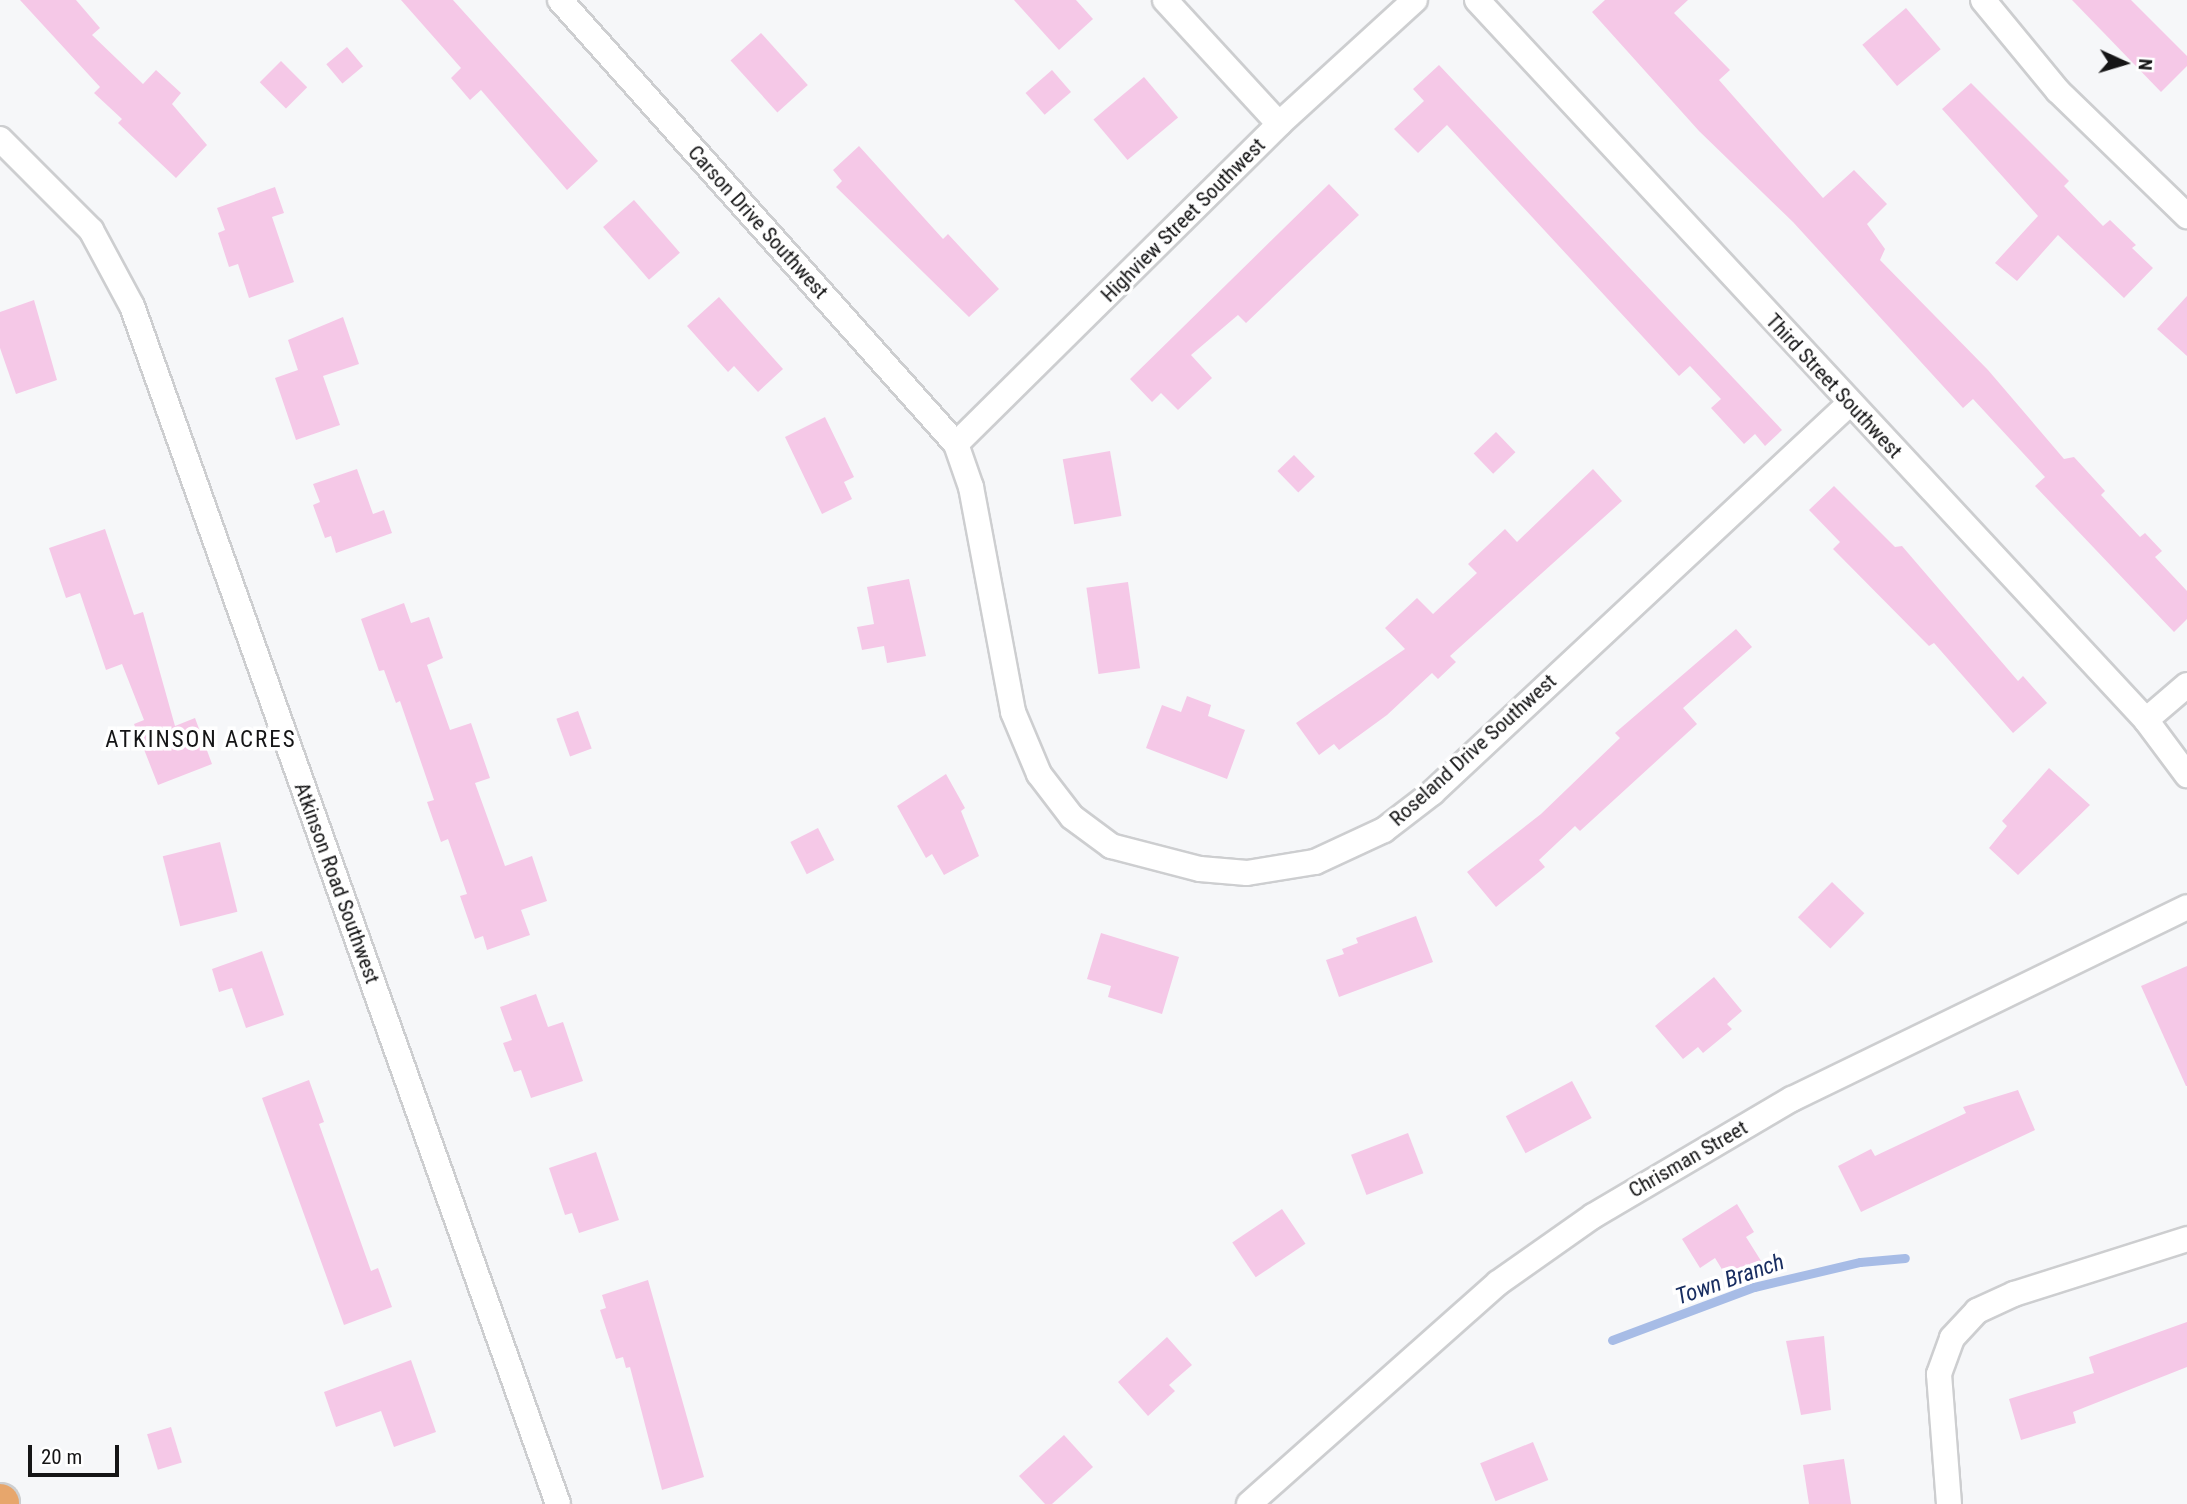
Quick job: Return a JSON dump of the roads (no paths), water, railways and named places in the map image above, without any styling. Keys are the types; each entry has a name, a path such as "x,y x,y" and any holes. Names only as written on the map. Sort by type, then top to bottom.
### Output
{"street":[{"name":"Carson Drive Southwest","path":"560,0 956,444"},
{"path":"1166,0 1279,124"},
{"name":"Highview Street Southwest","path":"956,444 1279,124 1415,0"},
{"name":"Third Street Southwest","path":"1477,0 2146,720 2187,775"},
{"path":"1983,0 2058,91 2187,216"},
{"name":"Atkinson Road Southwest","path":"0,139 91,230 132,306 558,1504"},
{"name":"Roseland Drive Southwest","path":"956,444 971,487 1013,712 1039,774 1072,817 1111,846 1199,869 1247,873 1315,862 1384,830 1422,800 1850,403"},
{"path":"2146,720 2187,685"},
{"name":"Chrisman Street","path":"1250,1504 1498,1283 1593,1216 1793,1099 2187,907"},
{"path":"1949,1504 1939,1374 1952,1338 1978,1311 2014,1294 2187,1239"}],"waterway":[{"name":"Town Branch","path":"1612,1340 1754,1287 1860,1262 1905,1258"}],"district":[{"name":"ATKINSON ACRES","path":"201,740"}]}
